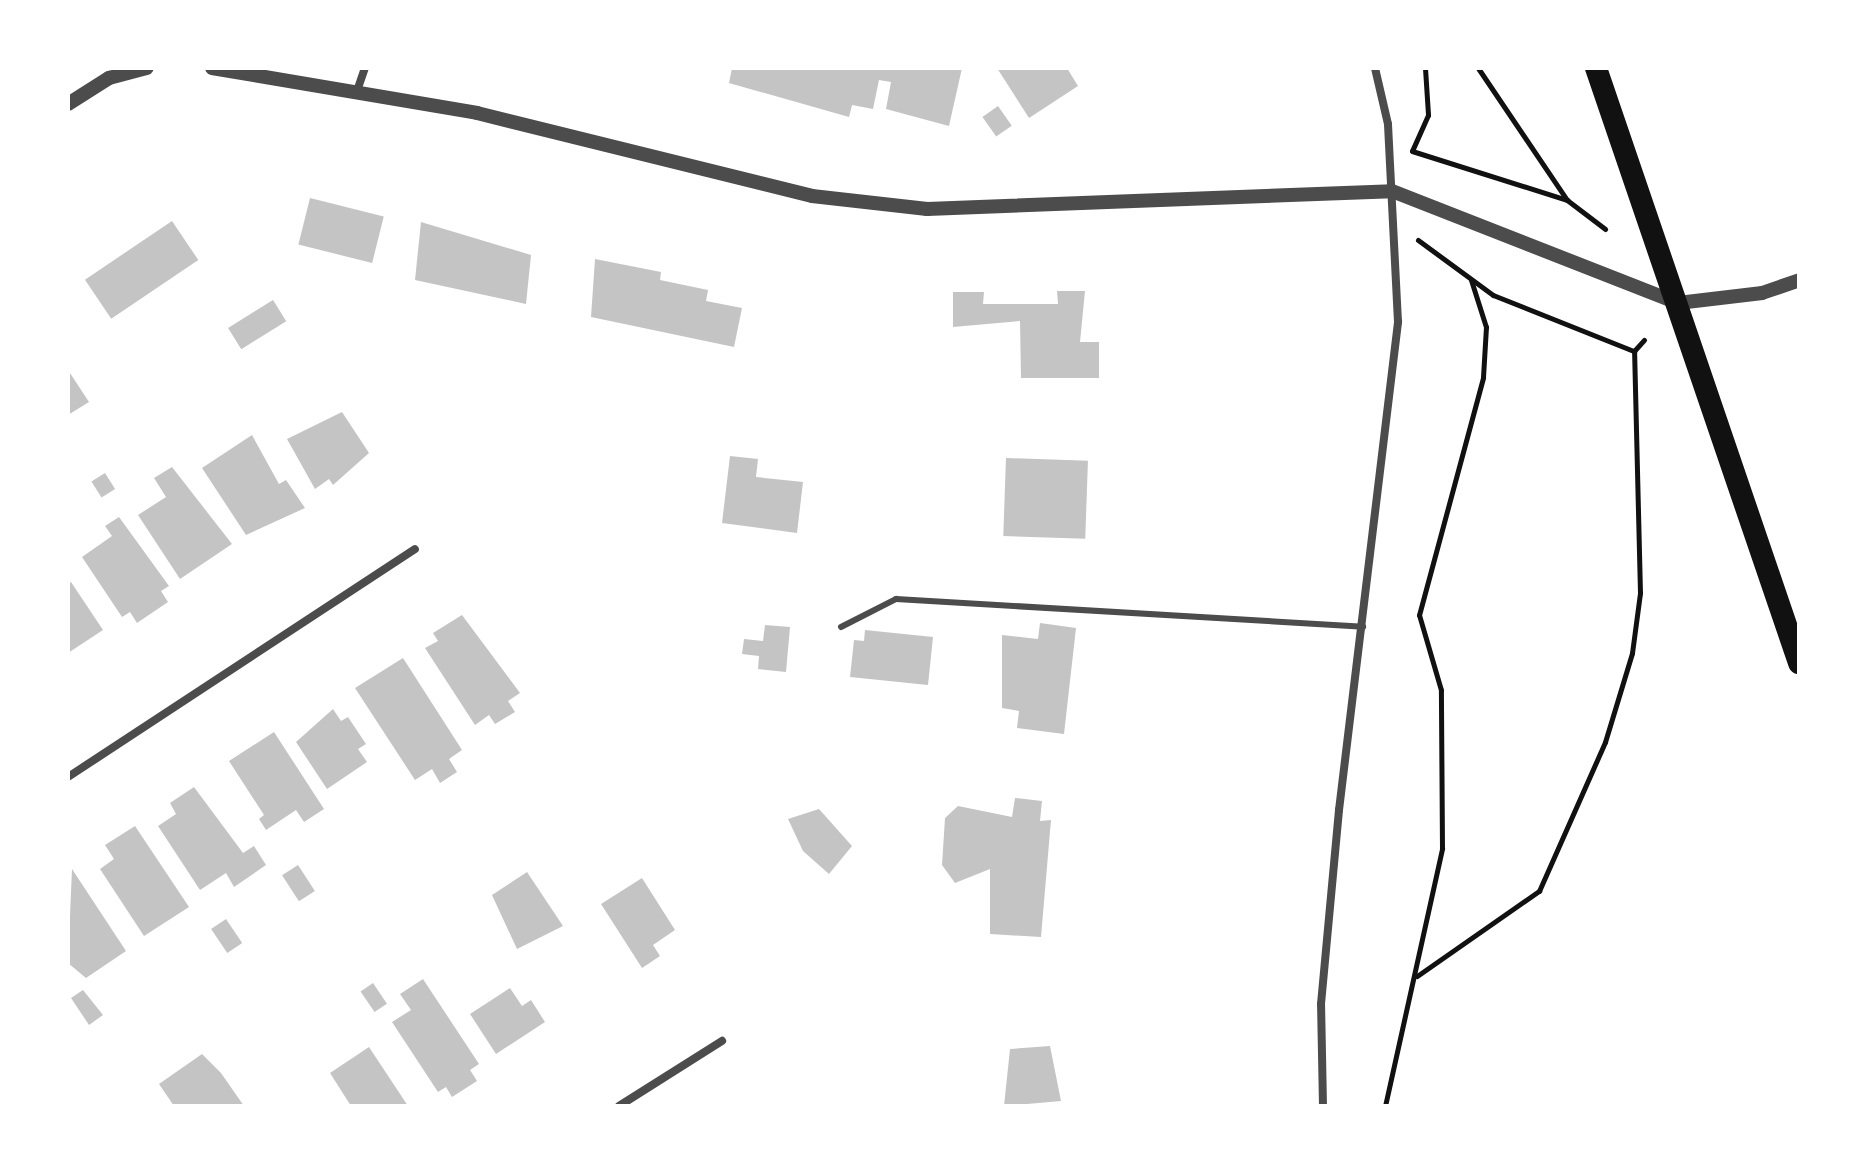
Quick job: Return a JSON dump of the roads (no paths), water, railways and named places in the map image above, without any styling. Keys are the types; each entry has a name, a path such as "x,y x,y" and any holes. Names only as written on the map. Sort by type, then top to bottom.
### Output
{"highway":[{"path":"1596,68 1799,663"}],"street":[{"path":"68,104 106,73 147,68"},
{"path":"212,68 357,91 812,196 927,209 1392,191 1678,303 1762,293 1799,280"},
{"path":"357,91 365,68"},
{"path":"1323,1106 1321,1004 1398,322 1392,191 1375,68"},
{"path":"68,777 415,549"},
{"path":"619,1106 722,1041"}],"lane":[{"path":"841,627 896,599 1363,627"}]}
